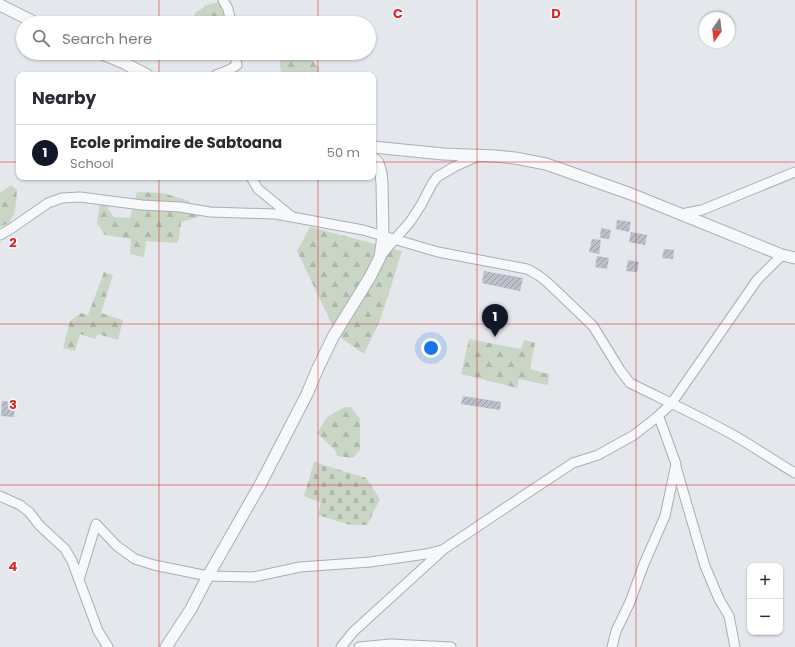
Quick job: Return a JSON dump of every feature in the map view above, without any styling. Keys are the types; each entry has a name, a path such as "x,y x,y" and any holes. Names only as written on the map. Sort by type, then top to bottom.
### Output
{"street":[{"path":"223,0 228,9 230,16"},
{"path":"0,5 22,16"},
{"path":"117,60 141,72"},
{"path":"224,72 237,65 236,60"},
{"path":"376,147 443,154 516,158 546,164 631,194 782,255 795,258"},
{"path":"388,238 410,222 437,177 466,161 479,156"},
{"path":"166,647 191,609 260,485 307,394 333,337 370,277 380,257 388,238 381,173 376,161"},
{"path":"681,214 702,210 795,172"},
{"path":"253,180 258,189 292,217"},
{"path":"0,235 48,203 62,198 80,197 142,205 180,207 210,212 275,214 363,230 438,252 527,269 547,282 593,326 620,370 630,383 752,445 795,473"},
{"path":"341,647 353,632 444,549 573,463 598,455 634,435 672,404 757,280 782,255"},
{"path":"657,417 660,420 676,464 705,566 719,599 729,616 735,647"},
{"path":"612,647 616,631 630,602 644,564 665,516 676,464"},
{"path":"0,496 20,505 29,512 40,526 64,549 72,561 98,631 108,647"},
{"path":"79,580 96,524 117,546 136,559 154,565 208,576 253,577 300,567 370,562 426,554 444,549"},
{"path":"359,647 391,644 451,647"}],"green space":[{"path":"218,2 224,11 225,16 194,16 195,13 207,5"},
{"path":"281,60 312,60 318,67 319,72 281,72"},
{"path":"11,185 17,190 15,212 9,223 0,227 0,192"},
{"path":"137,192 163,193 189,201 199,217 181,222 177,243 146,241 144,257 130,254 131,239 105,235 97,223 100,200 108,202 108,209 114,217 130,218"},
{"path":"310,227 402,251 381,318 364,354 337,335 297,251"},
{"path":"104,272 113,275 101,313 123,320 118,340 98,334 95,339 80,334 75,351 63,348 70,321 81,313 88,315"},
{"path":"469,339 521,349 524,340 535,343 530,369 549,374 548,385 519,379 517,388 461,374"},
{"path":"345,407 351,407 360,419 360,450 353,458 337,456 335,450 317,433 327,417"},
{"path":"314,462 366,478 380,499 367,525 350,525 318,515 321,503 304,496"}],"building":[{"path":"617,220 631,222 629,232 616,229"},
{"path":"601,228 611,230 609,239 600,238"},
{"path":"631,232 647,235 645,245 629,242"},
{"path":"592,239 601,240 599,254 589,252"},
{"path":"664,249 674,250 673,259 662,258"},
{"path":"597,256 609,258 607,269 595,267"},
{"path":"628,260 639,262 637,272 626,271"},
{"path":"484,271 523,278 520,291 482,283"},
{"path":"463,396 501,402 500,410 461,404"},
{"path":"2,401 15,402 14,417 1,416"}],"place":[{"name":"Ecole primaire de Sabtoana","path":"495,337"}]}
